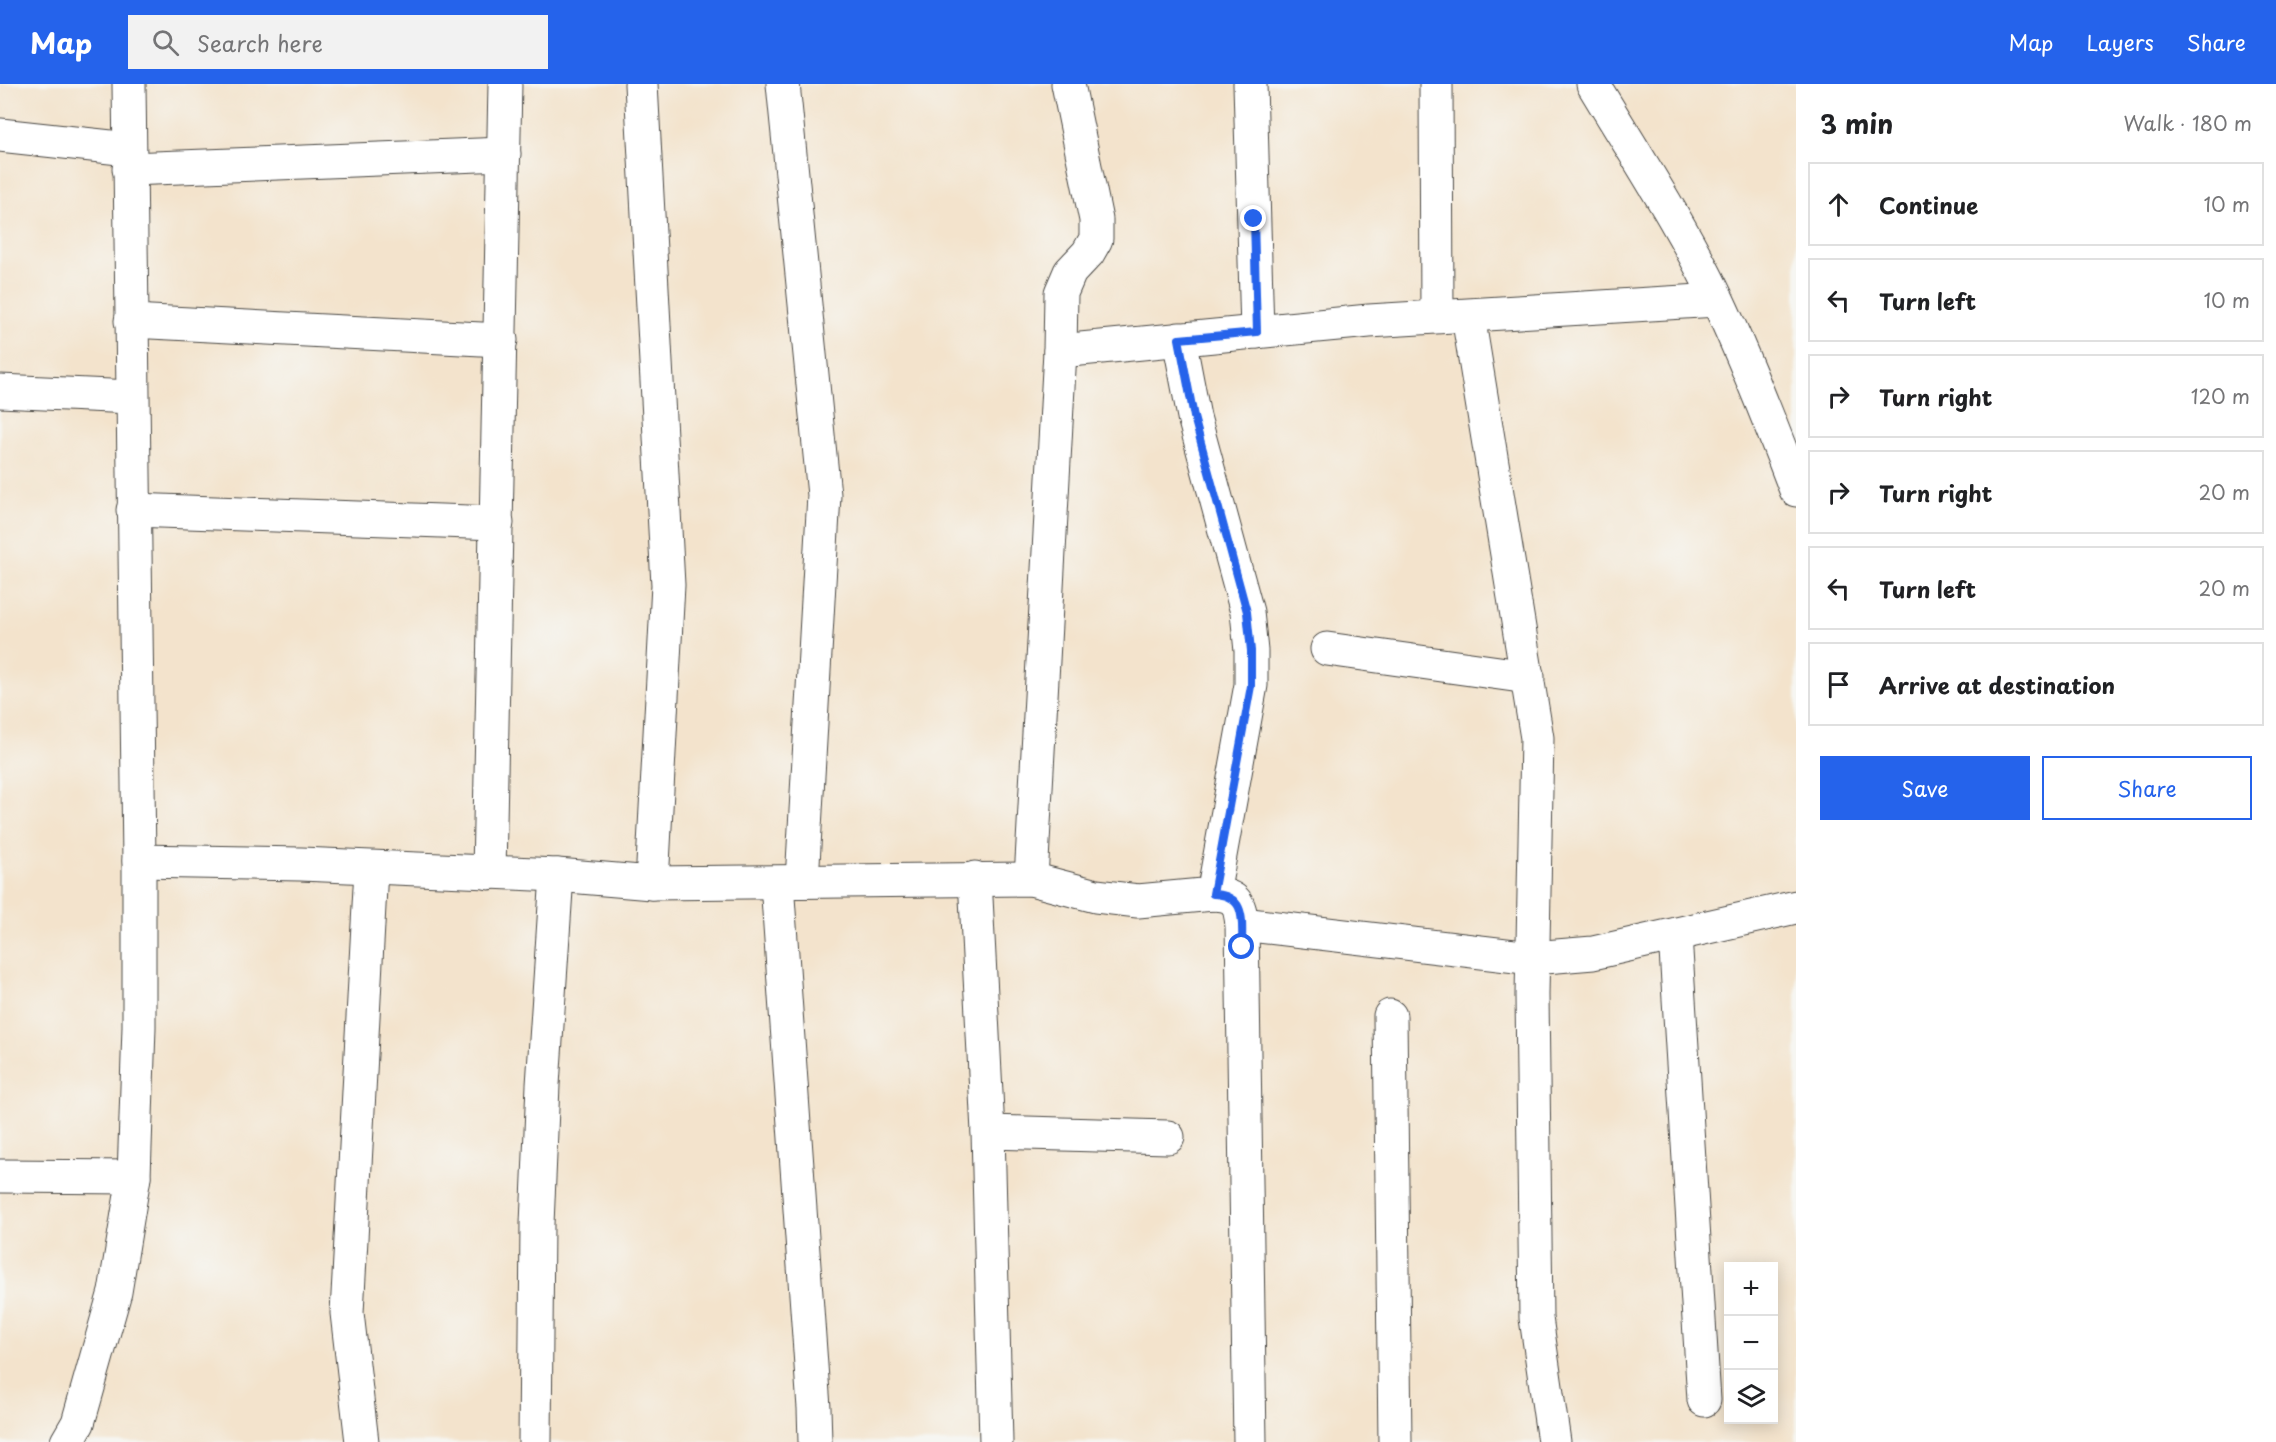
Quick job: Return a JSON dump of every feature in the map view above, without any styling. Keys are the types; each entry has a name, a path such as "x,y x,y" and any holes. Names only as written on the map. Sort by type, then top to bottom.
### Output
{"street":[{"path":"67,1442 78,1423 115,1292 134,1190 139,1027 139,861 129,84"},
{"path":"489,873 505,84"},
{"path":"641,84 668,585 652,883"},
{"path":"783,84 824,495 790,882 815,1442"},
{"path":"1031,879 1060,351 1061,293 1070,272 1088,253 1096,239 1096,220 1068,84"},
{"path":"1250,84 1257,332"},
{"path":"1440,84 1453,316 1528,677 1537,738 1533,958 1536,1318 1554,1442"},
{"path":"1593,84 1661,198 1717,300 1777,438 1796,490"},
{"path":"0,135 129,159 504,154"},
{"path":"1060,351 1453,316 1717,300"},
{"path":"131,321 501,340"},
{"path":"1179,339 1194,417 1247,612 1251,651 1251,686 1213,894"},
{"path":"0,391 132,398"},
{"path":"133,510 497,523"},
{"path":"1327,649 1528,677"},
{"path":"139,861 301,864 371,869 557,875 652,883 1031,879 1096,897 1138,901 1226,894 1239,906 1242,924 1250,1442"},
{"path":"362,1442 347,1312 371,869"},
{"path":"535,1442 537,1224 543,1086 557,875"},
{"path":"975,878 988,1132 996,1442"},
{"path":"1242,924 1533,958 1593,953 1796,907"},
{"path":"1675,935 1704,1400"},
{"path":"1390,1016 1395,1442"},
{"path":"988,1132 1168,1137"},
{"path":"0,1176 134,1177"}],"route":[{"path":"1242,947 1239,906 1226,894 1213,894 1251,686 1251,651 1247,612 1194,417 1179,339 1257,332 1254,219"}]}
